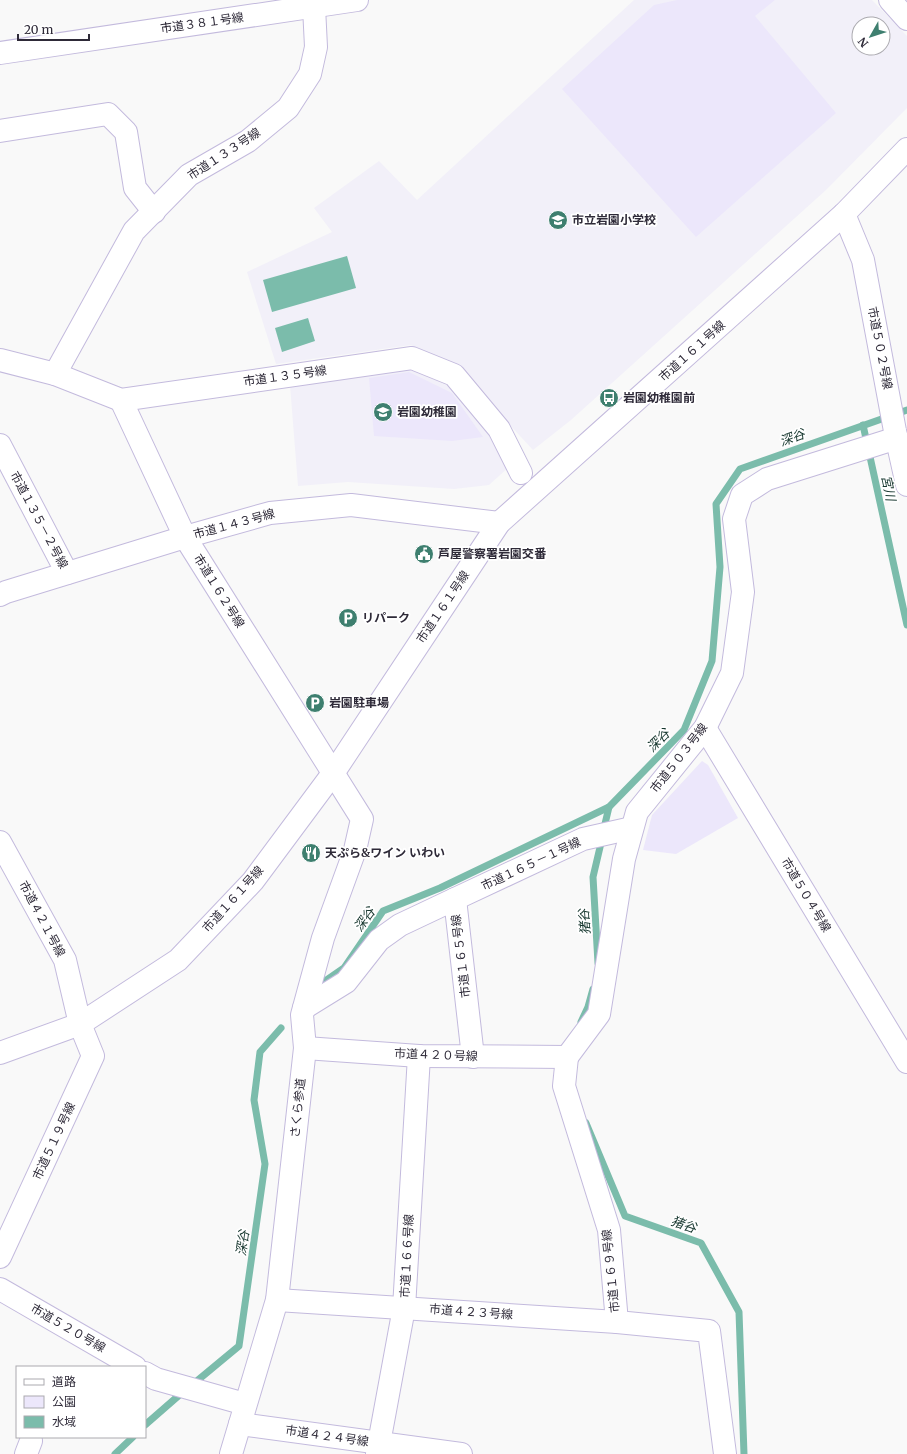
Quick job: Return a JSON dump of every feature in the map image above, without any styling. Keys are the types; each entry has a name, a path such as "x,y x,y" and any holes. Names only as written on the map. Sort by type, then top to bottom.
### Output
{"street":[{"name":"市道３８１号線","path":"0,53 313,3 357,0"},
{"path":"890,0 907,19"},
{"name":"市道１３３号線","path":"55,374 134,231 189,175 248,141 288,108 310,74 316,47 313,3"},
{"path":"0,131 108,114 126,132 135,188 154,212"},
{"name":"市道１６１号線","path":"0,1053 80,1024 178,960 253,881 334,772 499,523 904,159"},
{"name":"市道５０２号線","path":"844,214 863,260 889,399 892,437 907,485"},
{"name":"市道１３５号線","path":"0,360 55,374 121,400 412,358 454,375 499,428 521,473"},
{"name":"市道１６２号線","path":"121,400 185,537 334,772"},
{"name":"市道５０３号線","path":"567,1057 599,1014 624,859 637,812 705,728 732,673 742,592 734,519 742,496 767,479 892,437"},
{"name":"市道１３５－２号線","path":"0,445 67,573"},
{"name":"市道１４３号線","path":"0,595 185,537 270,513 351,505 499,523"},
{"name":"市道５０４号線","path":"705,728 907,1062"},
{"name":"さくら参道","path":"231,1454 277,1300 305,1048 302,1015 323,938 355,850 362,819 334,772"},
{"name":"市道１６５－１号線","path":"455,900 584,839 632,828"},
{"name":"市道４２１号線","path":"3,853 65,960 80,1024"},
{"name":"市道１６５号線","path":"304,1008 346,982 379,940 400,925 455,900 473,1056"},
{"name":"市道５１９号線","path":"0,1257 93,1056 80,1024"},
{"name":"市道４２０号線","path":"305,1048 419,1056 567,1057"},
{"name":"市道１６６号線","path":"379,1448 404,1308 419,1056"},
{"name":"市道１６９号線","path":"567,1057 564,1086 609,1230 617,1322 710,1331 726,1454"},
{"name":"市道５２０号線","path":"0,1289 133,1366"},
{"name":"市道４２３号線","path":"277,1300 617,1322"},
{"name":"市道４２４号線","path":"146,1373 156,1379 197,1390 242,1414 379,1448 461,1454"}],"shaded area":[{"name":"市立岩園小学校","path":"634,0 872,0 888,16 851,16 851,56 891,56 891,20 907,36 907,108 826,190 571,420 533,450 460,371 411,345 276,364 247,272 332,232 314,208 379,161 417,200"},
{"name":"岩園幼稚園","path":"408,368 455,389 491,434 511,465 489,485 454,489 348,482 298,486 290,385"}],"green space":[{"path":"677,0 775,0 755,16 836,113 696,237 562,89 654,5"},
{"path":"409,372 452,393 483,437 452,441 374,436 369,378"},
{"path":"702,761 708,765 738,818 676,854 643,850 652,815"}],"water":[{"path":"347,256 356,288 272,312 263,280"},
{"path":"308,318 315,341 282,352 275,328"}],"waterway":[{"name":"深谷","path":"318,986 344,968 383,911 440,888 609,807 684,730 712,661 720,567 716,504 740,469 907,410"},
{"name":"宮川","path":"863,425 907,625"},
{"name":"猪谷","path":"604,828 609,807"},
{"name":"猪谷","path":"598,963 593,877 601,843"},
{"name":"猪谷","path":"581,1022 588,1007 593,989"},
{"name":"深谷","path":"192,1385 239,1346 265,1164 254,1100 260,1052 281,1028"},
{"name":"猪谷","path":"586,1123 625,1216 701,1243 739,1312 744,1454"},
{"name":"深谷","path":"146,1424 184,1391"},
{"name":"深谷","path":"115,1454 132,1438"}],"place":[{"name":"市立岩園小学校","path":"558,220"},
{"name":"岩園幼稚園前","path":"609,398"},
{"name":"岩園幼稚園","path":"383,412"},
{"name":"芦屋警察署岩園交番","path":"424,554"},
{"name":"リパーク","path":"348,618"},
{"name":"岩園駐車場","path":"315,703"},
{"name":"天ぷら&ワイン いわい","path":"311,853"}]}
